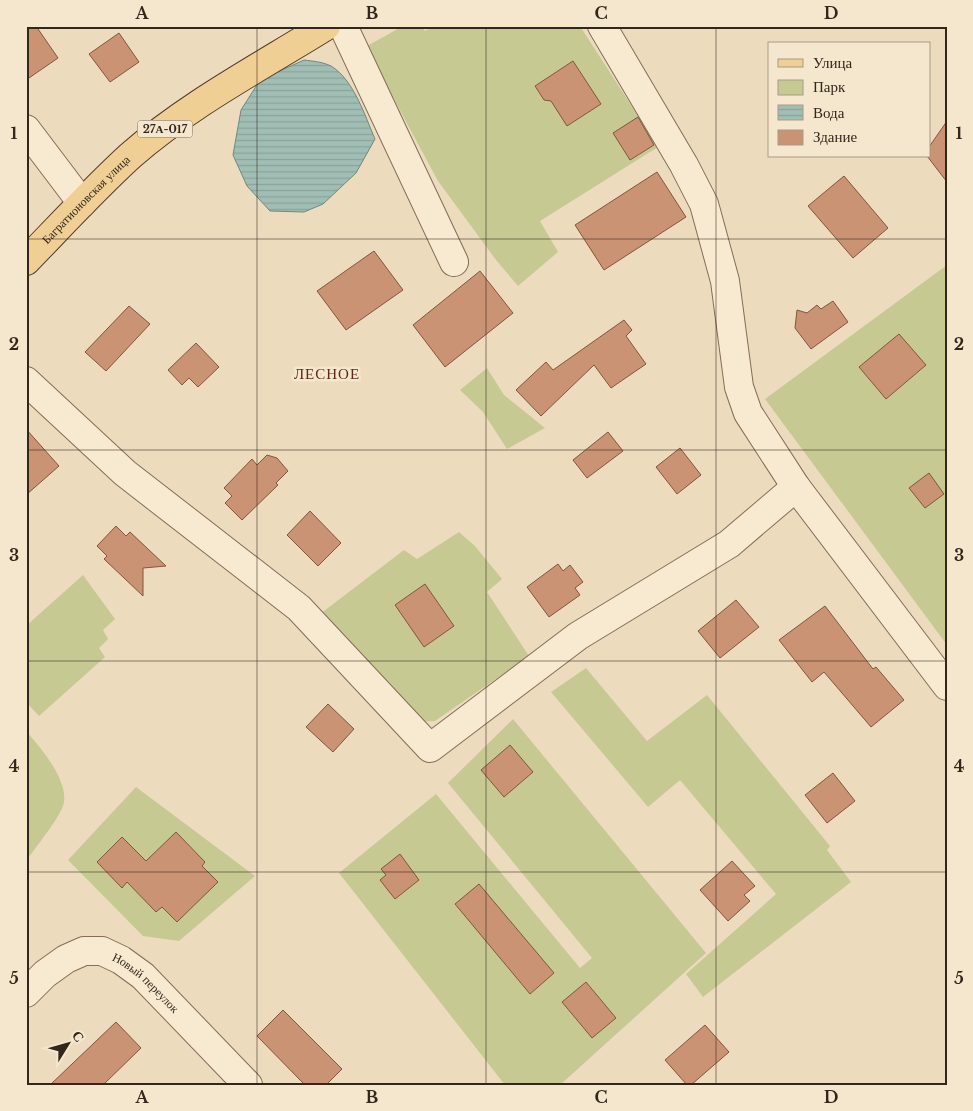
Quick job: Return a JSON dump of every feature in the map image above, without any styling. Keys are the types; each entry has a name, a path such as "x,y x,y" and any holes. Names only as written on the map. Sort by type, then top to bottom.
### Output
{"main road":[{"name":"Багратионовская улица","path":"26,261 131,156 188,111 326,26"}],"street":[{"path":"343,26 454,262"},
{"path":"602,26 684,165 704,204 725,281 739,387 748,413 796,487 947,686"},
{"path":"26,129 82,203"},
{"path":"26,381 125,473 299,608 430,748 578,636 728,544 796,487"},
{"name":"Новый переулок","path":"26,993 46,974 66,959 84,951 108,954 121,960 143,976 248,1085"}],"green space":[{"path":"403,26 422,26 425,31 433,26 580,26 658,147 540,221 558,252 518,286 496,260 438,181 367,46"},
{"path":"947,265 947,645 765,399"},
{"path":"487,368 504,395 545,428 507,449 483,412 460,390"},
{"path":"459,532 475,546 502,579 487,592 529,656 435,721 414,722 320,614 404,550 417,559"},
{"path":"83,575 115,619 103,630 108,639 99,648 105,657 39,716 26,702 26,626"},
{"path":"586,668 647,741 707,695 830,846 827,850 851,882 703,997 686,974 776,894 680,780 648,807 551,692"},
{"path":"513,719 706,953 560,1085 505,1085 339,873 436,794 580,968 592,958 448,783"},
{"path":"26,731 53,766 63,787 64,797 63,806 57,819 26,861"},
{"path":"136,787 255,876 179,941 143,936 68,860"}],"water":[{"path":"304,60 331,66 339,72 358,99 375,139 356,173 323,204 304,212 270,211 247,186 233,155 241,110 260,80"}],"building":[{"path":"26,26 36,26 58,58 26,80"},
{"path":"119,33 139,62 110,82 89,54"},
{"path":"573,61 601,104 567,126 551,101 544,100 535,86"},
{"path":"638,117 654,145 630,160 613,133"},
{"path":"947,121 947,182 929,158 930,146"},
{"path":"657,172 686,217 604,270 575,225"},
{"path":"844,176 888,228 853,258 808,206"},
{"path":"374,251 403,290 346,330 317,291"},
{"path":"480,271 513,313 445,367 413,325"},
{"path":"833,301 848,322 811,349 795,328 797,310 807,313 817,305 821,309"},
{"path":"129,306 150,324 106,371 85,352"},
{"path":"624,320 632,330 626,336 646,364 611,388 594,365 541,416 516,390 546,362 553,370"},
{"path":"899,334 926,365 886,399 859,367"},
{"path":"196,343 219,367 198,387 189,378 182,385 168,370"},
{"path":"26,429 59,466 26,495"},
{"path":"608,432 623,451 587,478 573,460"},
{"path":"680,448 701,475 677,494 656,467"},
{"path":"267,455 277,458 288,471 276,483 278,485 242,520 225,503 232,496 224,488 252,459 257,465"},
{"path":"929,473 944,494 925,508 909,488"},
{"path":"310,511 341,543 318,566 287,535"},
{"path":"116,526 126,536 130,532 166,566 143,568 143,596 104,559 107,556 97,546"},
{"path":"558,564 563,571 570,565 583,582 575,588 580,595 549,617 527,587"},
{"path":"425,584 454,626 424,647 395,605"},
{"path":"736,600 759,627 720,658 698,631"},
{"path":"825,606 873,669 876,667 904,700 871,727 824,672 812,682 779,640"},
{"path":"328,704 354,729 333,752 306,727"},
{"path":"510,745 533,772 504,797 481,770"},
{"path":"833,773 855,801 827,823 805,795"},
{"path":"176,832 205,862 202,866 218,882 177,922 162,907 156,912 127,882 122,888 97,862 122,837 146,861"},
{"path":"400,854 419,880 395,899 380,880 386,875 381,869"},
{"path":"732,861 755,886 744,895 750,901 728,921 700,890"},
{"path":"479,884 554,973 530,994 455,904"},
{"path":"586,982 616,1018 592,1038 562,1002"},
{"path":"283,1010 342,1069 326,1085 305,1085 257,1036"},
{"path":"116,1022 141,1048 103,1085 50,1085"},
{"path":"705,1025 729,1052 691,1085 687,1085 665,1060"}],"district":[{"name":"ЛЕСНОЕ","path":"327,374"}]}
